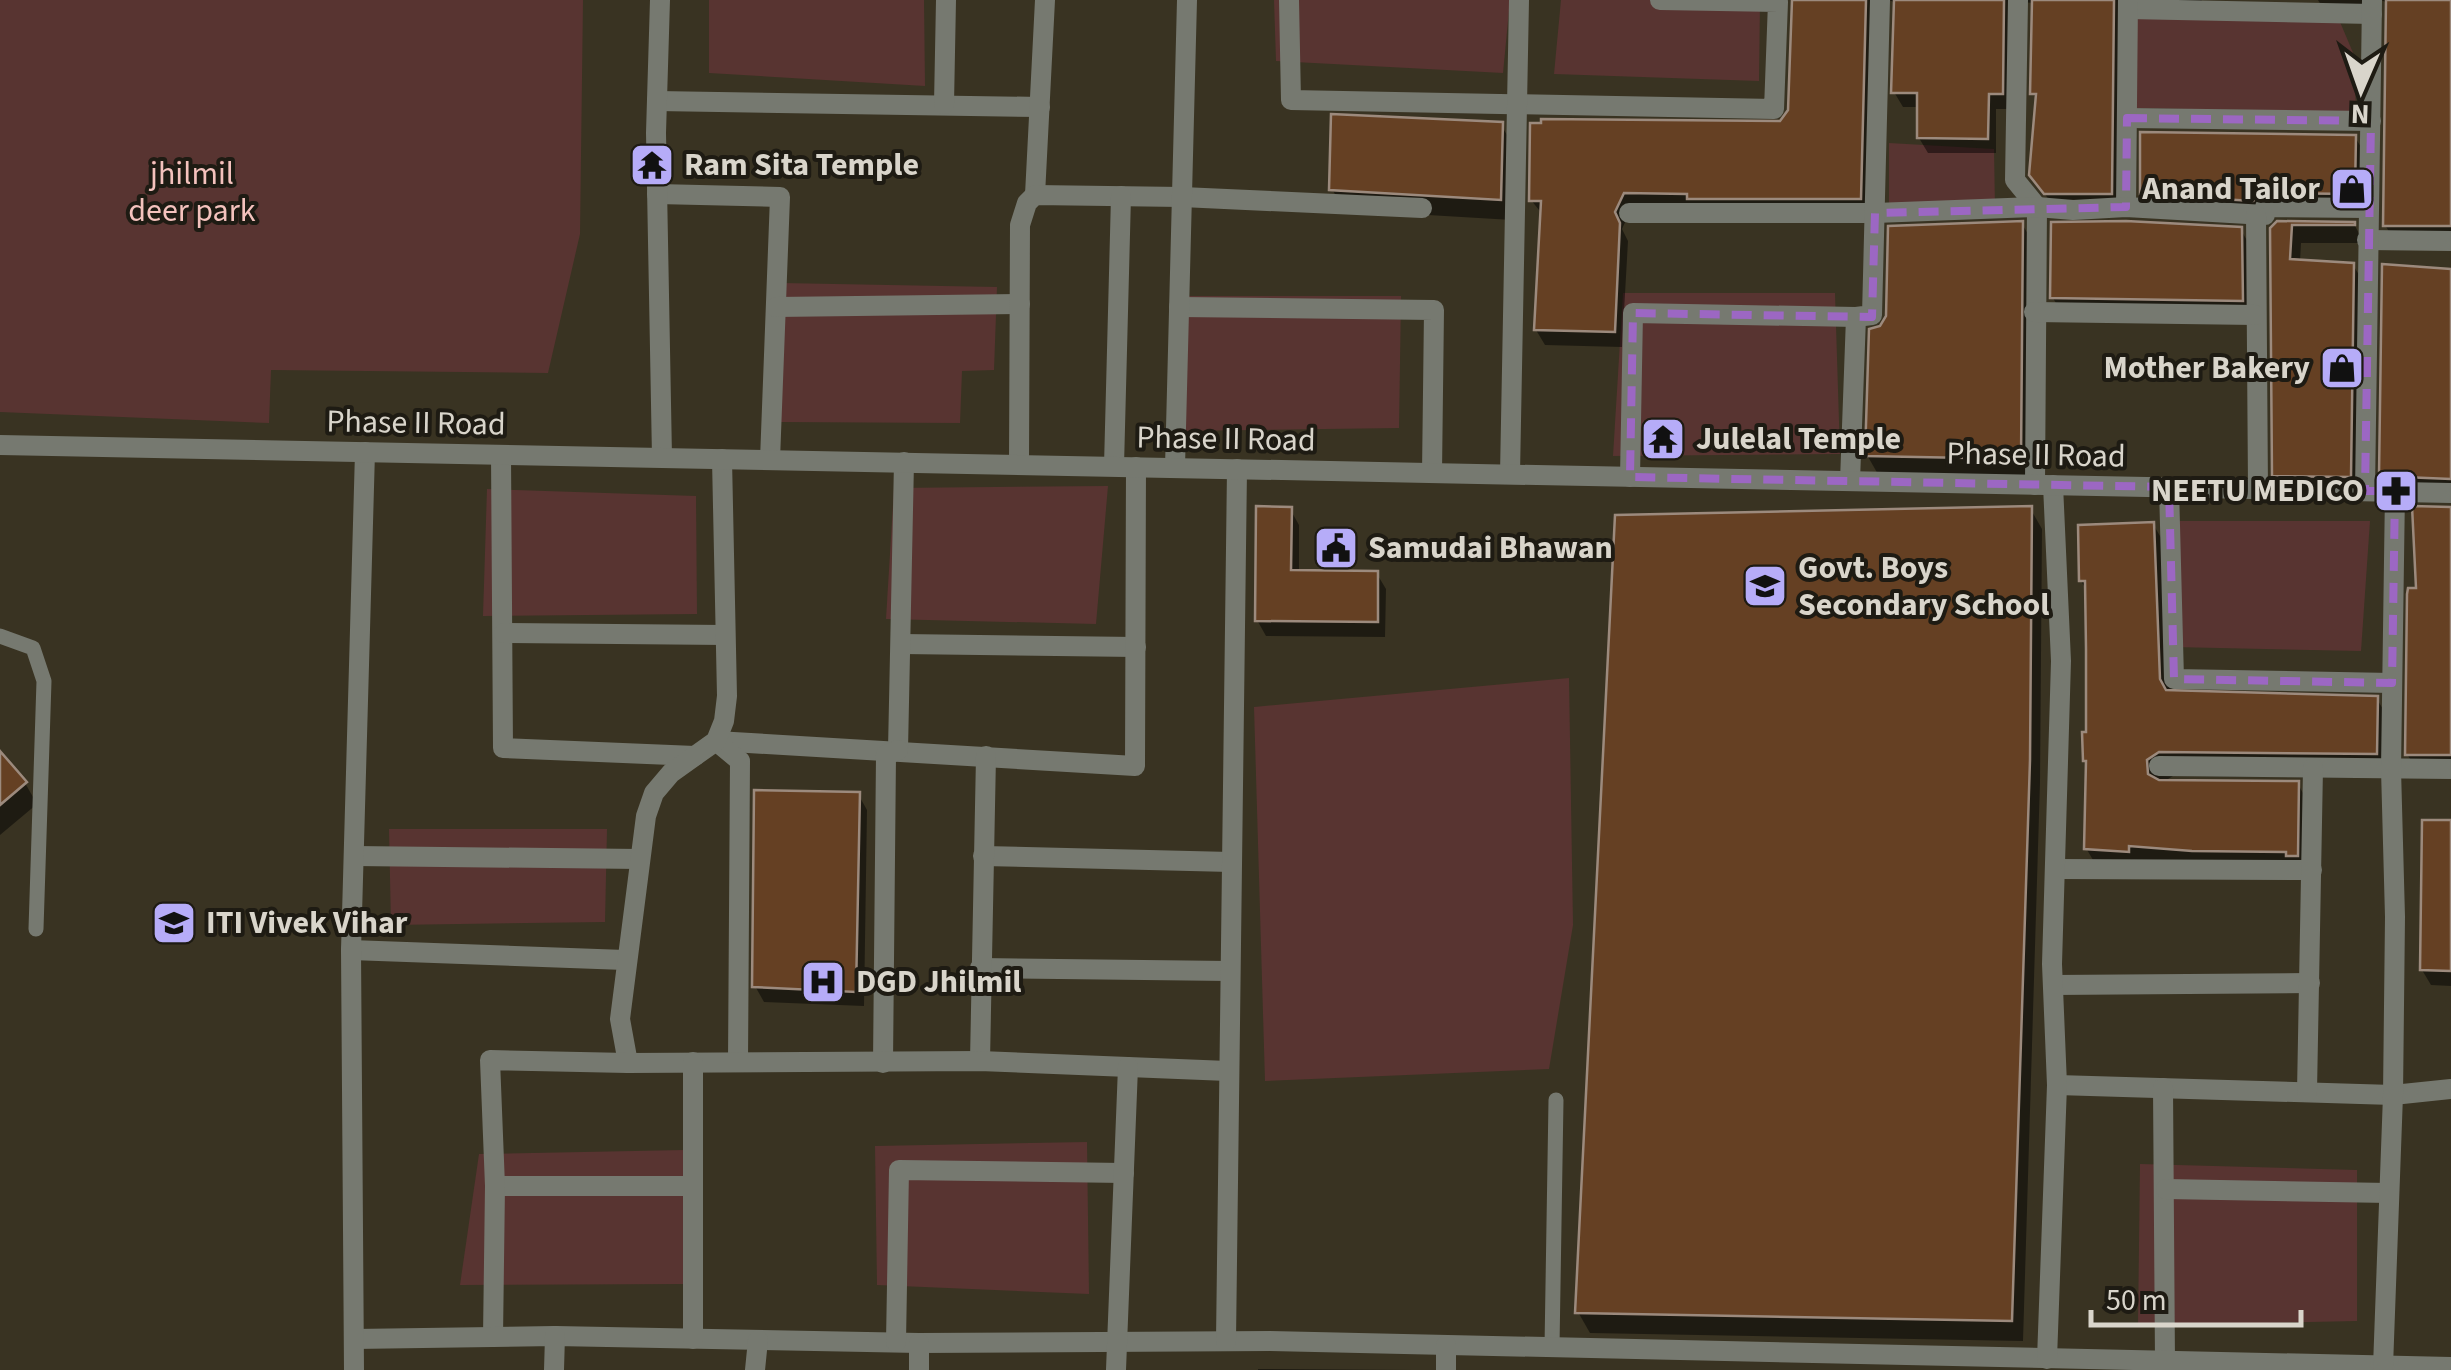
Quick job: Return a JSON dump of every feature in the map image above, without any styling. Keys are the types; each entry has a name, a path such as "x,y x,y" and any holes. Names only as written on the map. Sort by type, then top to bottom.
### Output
{"street":[{"path":"660,0 657,194 662,458"},
{"path":"944,104 946,0"},
{"path":"1035,195 1045,0"},
{"path":"1174,468 1187,0"},
{"path":"1289,0 1291,100 1774,108 1778,2 1660,0"},
{"path":"1510,474 1519,0"},
{"path":"1630,477 1634,314 1872,315 1880,0"},
{"path":"2018,0 2016,180 2037,207 2034,312 2044,485 2061,661 2053,985 2057,1085 2047,1359"},
{"path":"2126,207 2128,5 2372,7 2365,491"},
{"path":"657,101 1040,107"},
{"path":"2127,118 2370,122"},
{"path":"657,194 780,197 770,460"},
{"path":"1019,465 1020,225 1027,202 1035,195 1422,208"},
{"path":"1114,466 1120,196"},
{"path":"1629,213 2126,207 2265,215 2265,206 2368,208"},
{"path":"2256,215 2258,489"},
{"path":"2367,240 2451,241"},
{"path":"776,307 1020,304"},
{"path":"1179,307 1434,310 1432,473"},
{"path":"2034,312 2254,316"},
{"path":"1850,481 1856,317"},
{"name":"Phase II Road","path":"0,445 2451,492"},
{"path":"354,1370 351,950 365,452"},
{"path":"502,455 503,748 695,756"},
{"path":"628,1063 620,1019 646,816 654,793 671,773 716,740 724,721 727,696 722,458"},
{"path":"898,750 904,462"},
{"path":"716,740 1135,766 1136,467"},
{"path":"1226,1341 1237,469"},
{"path":"2170,487 2174,679 2392,683"},
{"path":"2383,1367 2395,917 2391,769 2396,491"},
{"path":"504,633 726,635"},
{"path":"902,644 1136,647"},
{"path":"716,740 740,760 738,1062"},
{"path":"883,1063 886,755 898,750"},
{"path":"980,1061 986,756"},
{"path":"2159,766 2451,769"},
{"path":"2307,1092 2313,768"},
{"path":"354,856 640,859"},
{"path":"984,856 1231,862"},
{"path":"2055,869 2312,870"},
{"path":"351,950 625,960"},
{"path":"980,968 1230,972"},
{"path":"2053,985 2310,984"},
{"path":"493,1337 495,1186 490,1060 980,1061 1228,1071"},
{"path":"693,1062 693,1338"},
{"path":"1116,1370 1128,1067"},
{"path":"2057,1085 2392,1095 2451,1090"},
{"path":"2163,1088 2165,1362"},
{"path":"896,1342 899,1170 1124,1173"},
{"path":"495,1186 694,1186"},
{"path":"2166,1189 2389,1193"},
{"path":"354,1339 555,1336 919,1343 1226,1341 1552,1348 1852,1362 2047,1359 2451,1367"},
{"path":"554,1370 555,1336"},
{"path":"755,1370 758,1340"},
{"path":"918,1370 919,1343"},
{"path":"1446,1345 1446,1370"}],"lane":[{"path":"0,636 33,648 44,681 36,929"},
{"path":"1552,1348 1556,1100"}],"highlighted area":[{"path":"2127,118 2371,121 2365,491 2395,491 2392,683 2174,679 2169,487 1630,477 1633,313 1872,317 1875,213 2126,207"}],"green space":[{"name":"jhilmil deer park","path":"0,0 583,0 580,234 548,373 271,370 269,423 0,412"},
{"path":"709,0 924,0 925,86 709,73"},
{"path":"1274,0 1510,0 1503,73 1276,61"},
{"path":"1561,0 1760,0 1759,81 1554,74"},
{"path":"2134,17 2340,22 2354,55 2356,112 2132,108"},
{"path":"1889,143 1994,149 1995,208 1889,207"},
{"path":"781,283 997,287 994,370 962,371 960,423 778,422"},
{"path":"1623,293 1835,293 1840,454 1613,456"},
{"path":"1188,296 1401,296 1399,428 1180,431"},
{"path":"1108,486 1096,624 886,619 894,488"},
{"path":"487,489 696,496 697,614 483,616"},
{"path":"2175,521 2370,521 2361,651 2173,647"},
{"path":"1569,678 1573,925 1549,1069 1265,1081 1254,707"},
{"path":"389,829 607,829 605,922 391,925"},
{"path":"1087,1142 1089,1294 877,1285 875,1146"},
{"path":"684,1150 684,1284 460,1285 479,1154"},
{"path":"2140,1164 2357,1170 2357,1321 2138,1326"}],"building":[{"path":"1792,0 1866,0 1861,199 1687,199 1687,194 1624,193 1615,212 1620,223 1615,332 1534,330 1541,201 1529,201 1530,123 1541,123 1541,119 1780,121 1788,110"},
{"path":"1894,0 2004,0 2003,94 1989,94 1988,139 1917,138 1917,93 1891,93"},
{"path":"2032,0 2114,0 2112,194 2044,194 2029,175 2036,94 2030,94"},
{"path":"2386,0 2451,0 2451,226 2383,226"},
{"path":"1331,114 1503,122 1501,200 1329,190"},
{"path":"2140,132 2356,135 2355,194 2265,193 2253,201 2140,194"},
{"path":"2023,221 2021,459 1865,456 1869,329 1880,326 1886,316 1888,226"},
{"path":"2277,221 2355,222 2292,225 2290,259 2354,263 2351,477 2272,476 2270,228"},
{"path":"2051,222 2242,227 2243,301 2050,298"},
{"path":"2382,264 2451,269 2451,479 2379,476"},
{"path":"1256,506 1292,507 1291,570 1378,571 1378,622 1255,621"},
{"path":"2032,506 2030,760 2012,1321 1575,1313 1615,515"},
{"path":"2412,506 2451,507 2451,755 2405,755 2407,594 2408,588 2416,588"},
{"path":"2154,522 2160,679 2166,690 2378,696 2377,754 2159,752 2147,760 2148,774 2159,780 2299,781 2298,856 2286,856 2286,852 2129,846 2129,852 2084,849 2085,581 2079,581 2078,525"},
{"path":"0,751 27,782 0,805"},
{"path":"754,790 860,792 856,992 752,987"},
{"path":"2422,820 2451,820 2451,971 2420,970"}],"place":[{"name":"Ram Sita Temple","path":"652,165"},
{"name":"Anand Tailor","path":"2352,189"},
{"name":"Mother Bakery","path":"2342,368"},
{"name":"Julelal Temple","path":"1663,439"},
{"name":"NEETU MEDICO","path":"2396,491"},
{"name":"Samudai Bhawan","path":"1336,548"},
{"name":"Govt. Boys Secondary School","path":"1765,586"},
{"name":"ITI Vivek Vihar","path":"174,923"},
{"name":"DGD Jhilmil","path":"823,982"}]}
